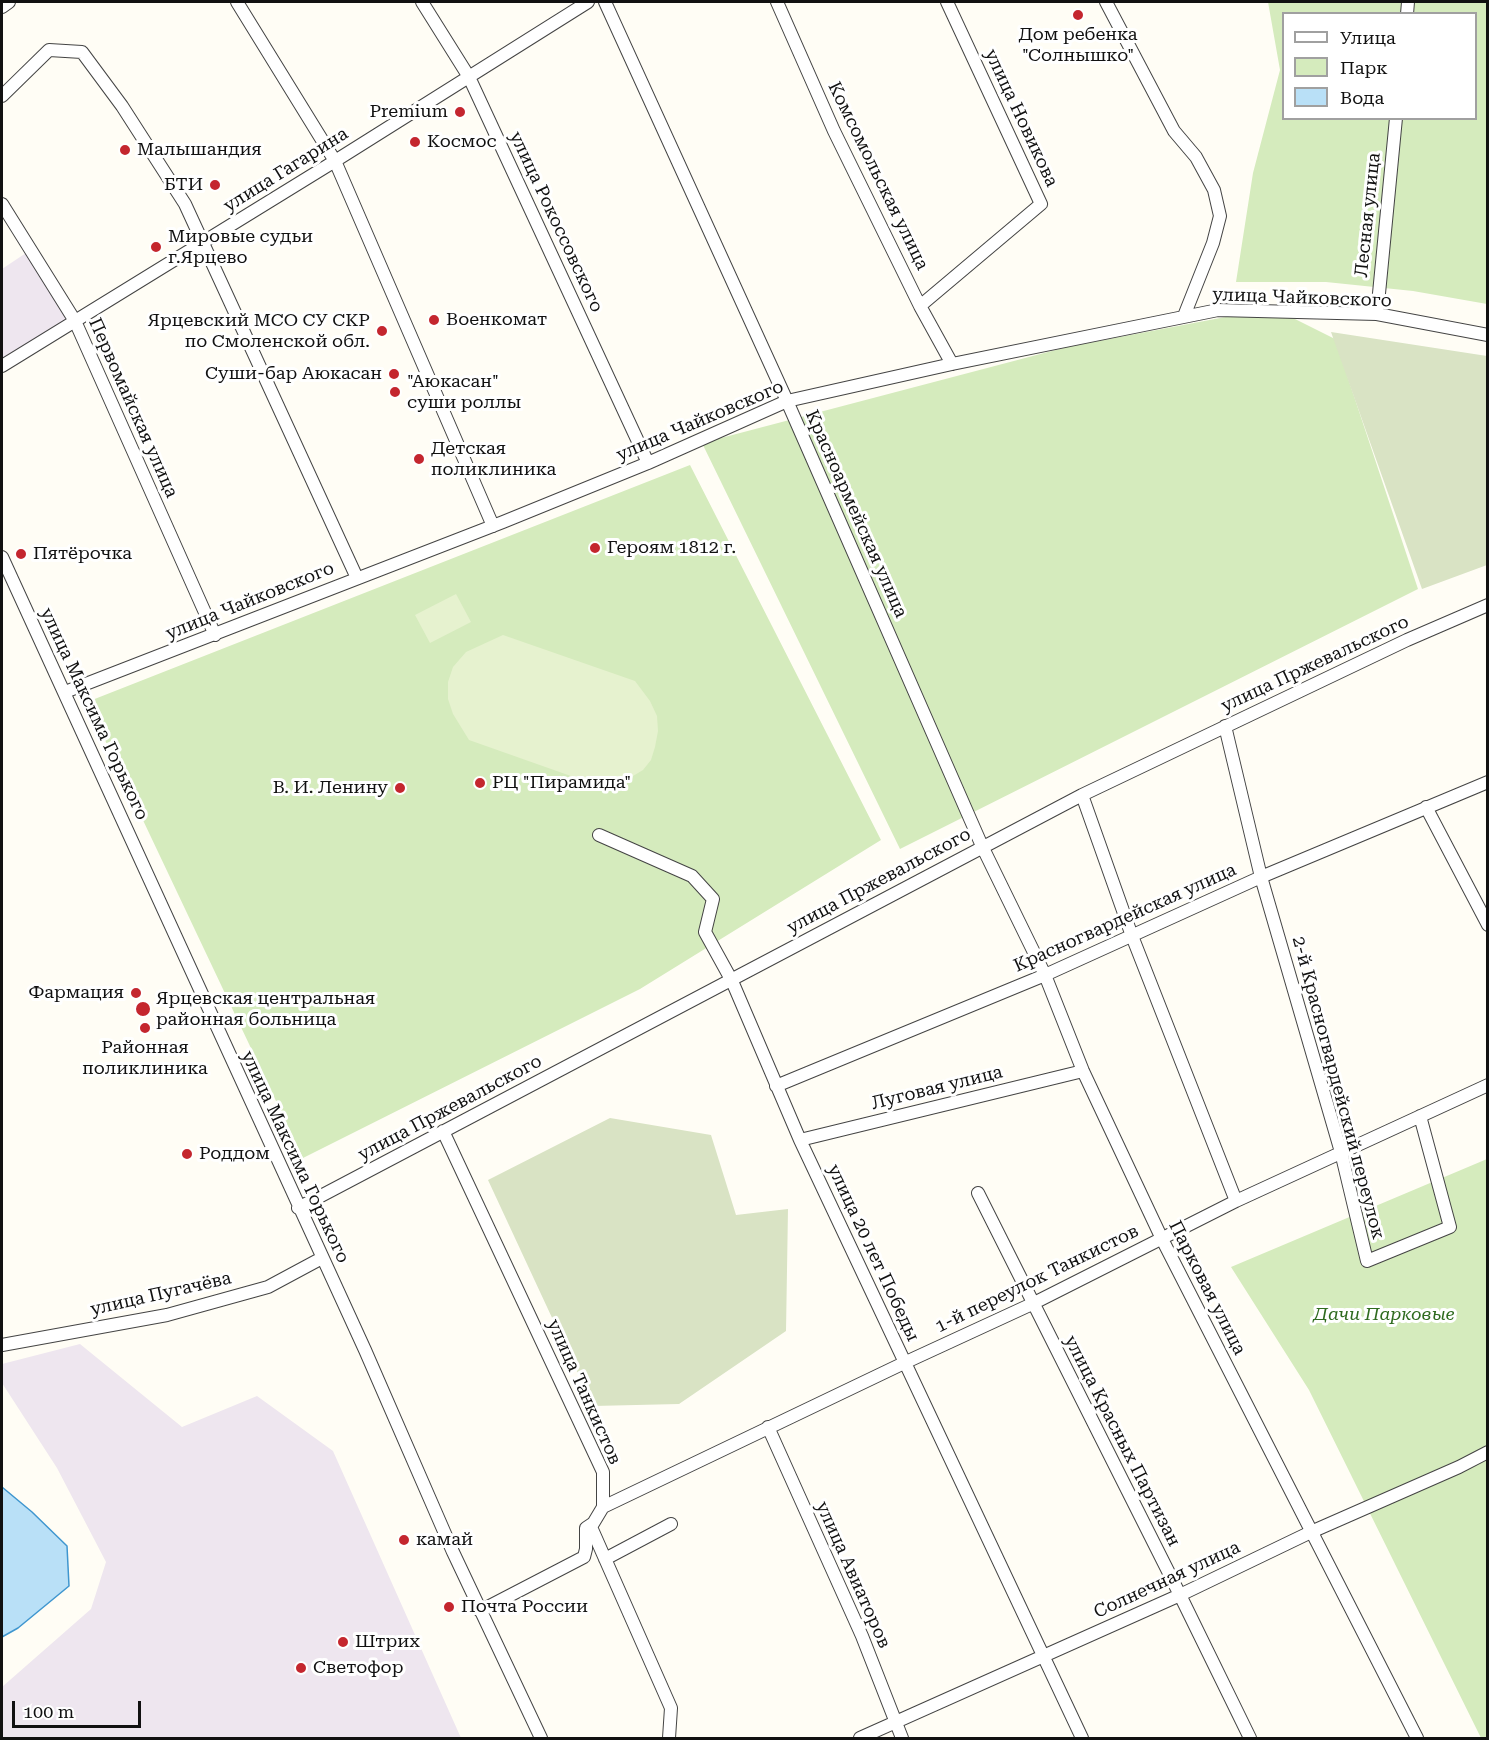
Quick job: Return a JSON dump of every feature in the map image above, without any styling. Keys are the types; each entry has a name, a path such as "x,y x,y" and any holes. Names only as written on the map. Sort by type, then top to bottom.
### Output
{"street":[{"path":"2,7 9,2"},
{"path":"237,2 335,161 493,526"},
{"name":"улица Рокоссовского","path":"422,2 469,77 648,463"},
{"name":"улица Гагарина","path":"2,366 588,2"},
{"name":"Красноармейская улица","path":"605,2 787,401 982,846"},
{"name":"Комсомольская улица","path":"777,2 834,131 920,306 952,364"},
{"name":"улица Новикова","path":"920,306 1041,204 947,2"},
{"path":"1106,2 1174,131 1196,157 1214,190 1220,216 1184,316"},
{"path":"2,96 49,50 82,52 123,106 185,204 357,578"},
{"name":"Лесная улица","path":"1377,314 1396,120"},
{"name":"Первомайская улица","path":"2,204 75,321 215,635"},
{"name":"улица Чайковского","path":"64,692 493,526 648,463 787,401 952,364 1218,310 1377,314 1488,335"},
{"name":"улица Максима Горького","path":"2,557 322,1258 480,1611 541,1738"},
{"name":"улица Пржевальского","path":"298,1208 1082,795 1407,640 1488,605"},
{"name":"2-й Красногвардейский переулок","path":"1225,726 1261,877 1341,1152 1367,1261 1450,1227 1420,1116"},
{"name":"Красногвардейская улица","path":"776,1086 1045,975 1261,877 1488,782"},
{"path":"1082,795 1132,936 1236,1201"},
{"path":"1426,807 1488,925"},
{"name":"улица 20 лет Победы","path":"599,836 692,876 713,898 705,932 732,981 800,1140 1082,1738"},
{"name":"Парковая улица","path":"982,846 1045,975 1083,1071 1162,1239 1417,1738"},
{"name":"Луговая улица","path":"800,1140 1083,1071"},
{"name":"1-й переулок Танкистов","path":"603,1508 768,1427 1032,1304 1236,1201 1488,1085"},
{"name":"улица Танкистов","path":"442,1131 603,1472 603,1508"},
{"name":"улица Красных Партизан","path":"978,1193 1250,1738"},
{"name":"улица Пугачёва","path":"2,1345 167,1315 268,1287 322,1258"},
{"name":"улица Авиаторов","path":"768,1427 862,1636 902,1738"},
{"name":"Солнечная улица","path":"860,1738 1180,1595 1311,1532 1488,1452"},
{"path":"480,1611 584,1557 586,1528 592,1524 603,1508"},
{"path":"592,1524 591,1527 671,1708 669,1738"},
{"path":"605,1559 671,1524"}],"shaded area":[{"path":"29,251 73,319 2,365 2,269"},
{"path":"80,1344 182,1427 257,1396 333,1451 461,1738 2,1738 2,1687 91,1609 106,1562 57,1468 2,1383 2,1364"}],"green space":[{"path":"1268,2 1487,2 1487,304 1413,291 1326,282 1236,282 1253,173 1280,70"},
{"path":"1273,308 1335,339 1418,589 900,849 702,443 1067,347"},
{"path":"1331,332 1487,356 1487,565 1422,589"},
{"path":"690,465 881,840 640,989 303,1158 87,702"},
{"path":"456,594 471,622 430,643 415,615"},
{"path":"503,635 635,681 650,701 657,716 658,731 655,747 651,760 643,770 628,779 602,787 469,740 453,714 448,699 448,682 453,667 466,652"},
{"path":"610,1118 711,1135 736,1215 788,1209 786,1331 679,1404 593,1406 488,1180"},
{"name":"Дачи Парковые","path":"1487,1159 1487,1738 1481,1738 1309,1390 1231,1267"}],"water":[{"path":"2,1487 67,1546 69,1586 18,1628 2,1637"}],"place":[{"name":"Дом ребенка \"Солнышко\"","path":"1078,15"},
{"name":"Premium","path":"460,112"},
{"name":"Космос","path":"415,142"},
{"name":"Малышандия","path":"125,150"},
{"name":"БТИ","path":"215,185"},
{"name":"Мировые судьи г.Ярцево","path":"156,247"},
{"name":"Военкомат","path":"434,320"},
{"name":"Ярцевский МСО СУ СКР по Смоленской обл.","path":"382,331"},
{"name":"Суши-бар Аюкасан","path":"394,374"},
{"name":"\"Аюкасан\" суши роллы","path":"395,392"},
{"name":"Детская поликлиника","path":"419,459"},
{"name":"Героям 1812 г.","path":"595,548"},
{"name":"Пятёрочка","path":"21,554"},
{"name":"РЦ \"Пирамида\"","path":"480,783"},
{"name":"В. И. Ленину","path":"400,788"},
{"name":"Фармация","path":"136,993"},
{"name":"Ярцевская центральная районная больница","path":"143,1009"},
{"name":"Районная поликлиника","path":"145,1028"},
{"name":"Роддом","path":"187,1154"},
{"name":"камай","path":"404,1540"},
{"name":"Почта России","path":"449,1607"},
{"name":"Штрих","path":"343,1642"},
{"name":"Светофор","path":"301,1668"}]}
